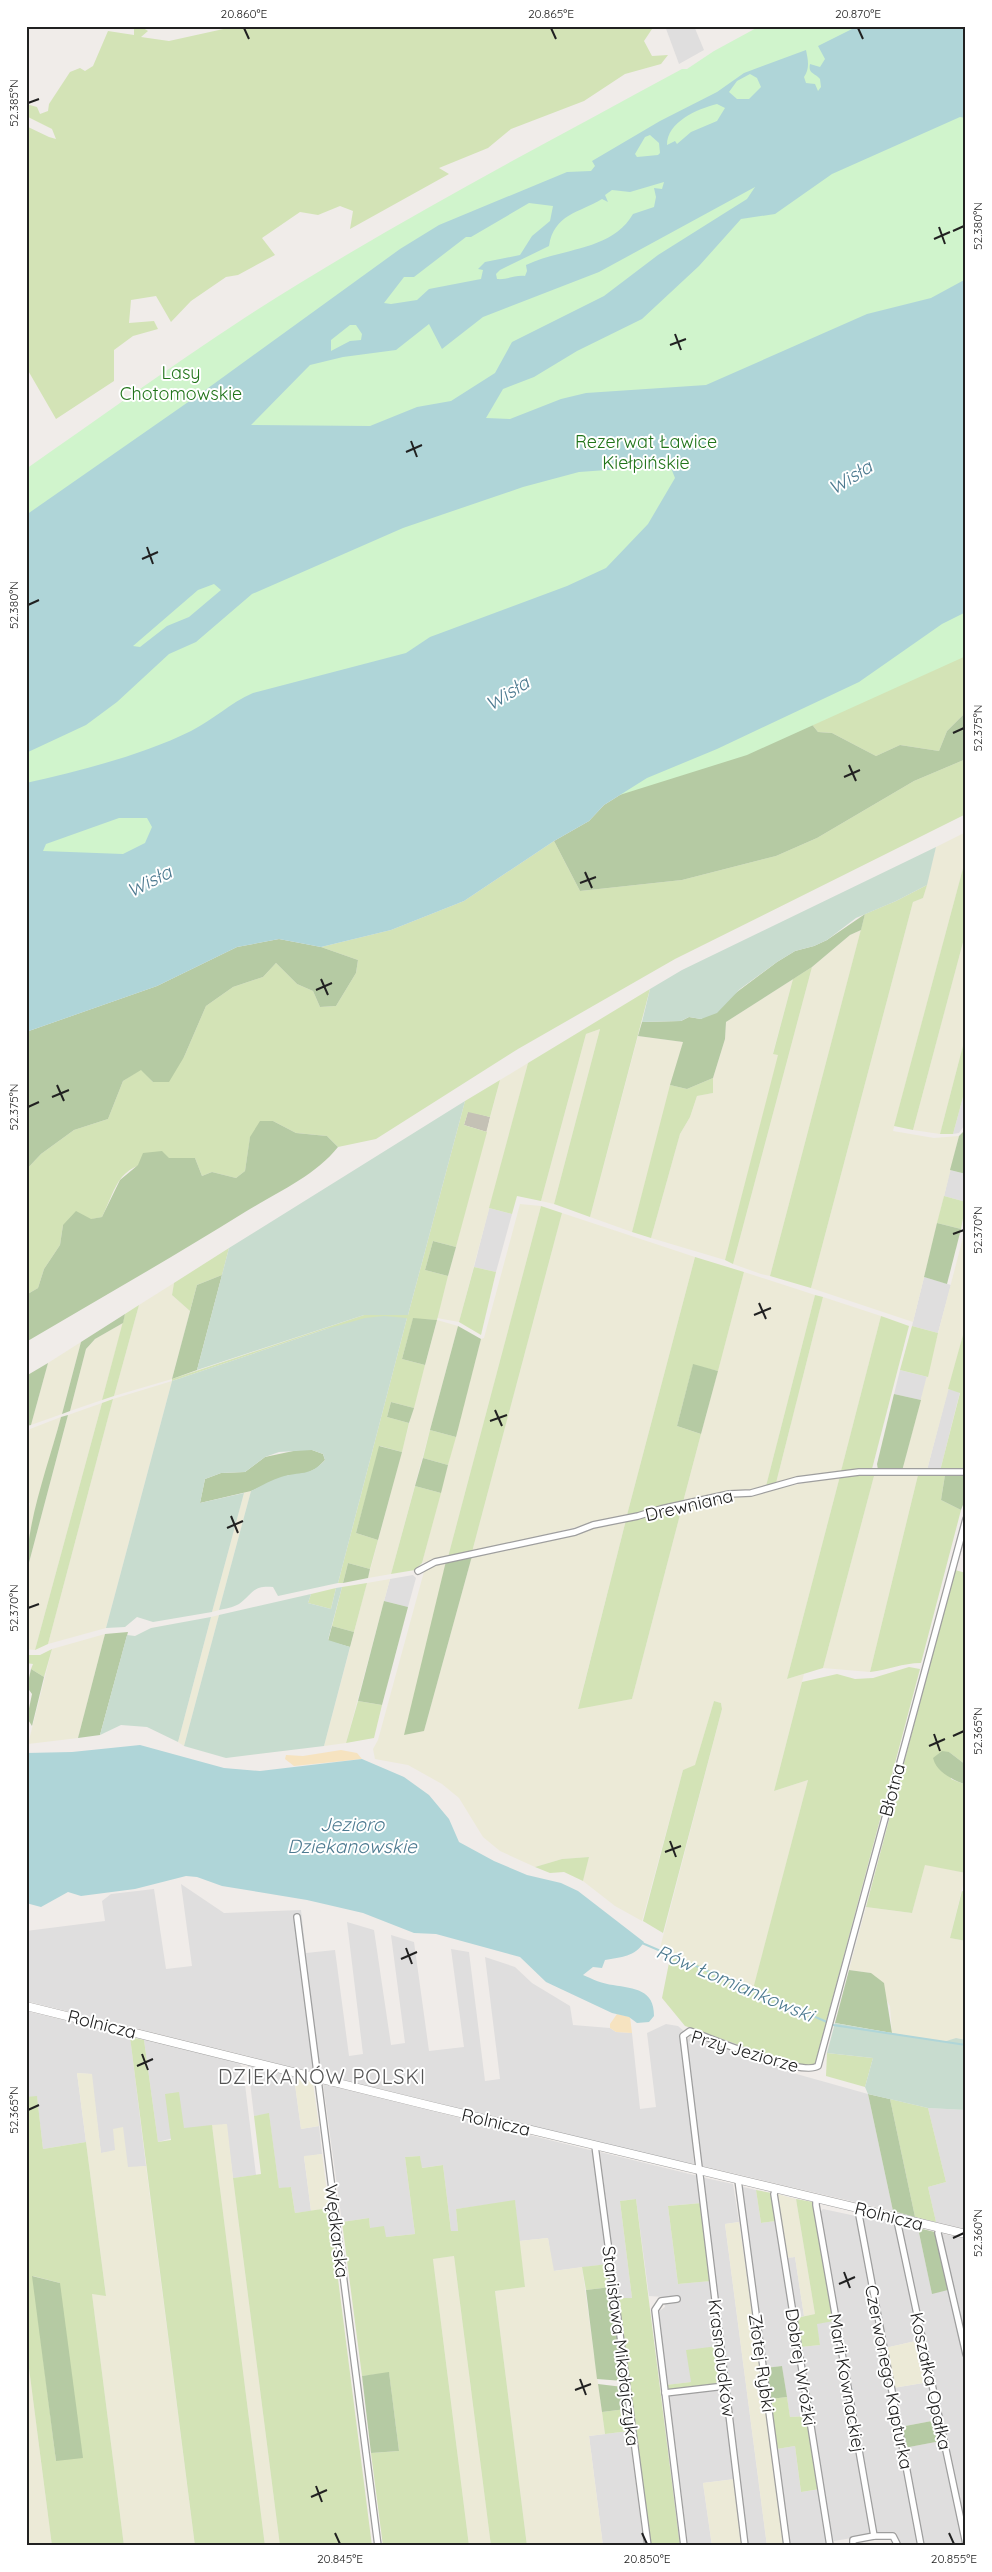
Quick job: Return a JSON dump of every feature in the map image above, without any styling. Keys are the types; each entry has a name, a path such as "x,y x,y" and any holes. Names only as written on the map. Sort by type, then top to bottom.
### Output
{"street":[{"name":"Drewniana","path":"418,1571 435,1562 575,1532 593,1525 638,1516 661,1508 729,1494 751,1492 797,1480 859,1472 966,1472"},
{"name":"Błotna","path":"821,2061 966,1519"},
{"name":"Wędkarska","path":"297,1917 378,2546"},
{"name":"Rolnicza","path":"26,2006 699,2171 966,2234"},
{"name":"Przy Jeziorze","path":"699,2171 683,2036 685,2032 690,2031 803,2069 814,2068 821,2061"},
{"name":"Stanisława Mikołajczyka","path":"596,2146 648,2546"},
{"name":"Krasnoludków","path":"699,2171 745,2546"},
{"name":"Złotej Rybki","path":"738,2180 787,2546"},
{"name":"Dobrej Wróżki","path":"776,2189 774,2194 830,2546"},
{"name":"Marii Kownackiej","path":"816,2199 817,2214 874,2536"},
{"name":"Czerwonego Kapturka","path":"860,2209 859,2215 921,2546"},
{"name":"Koszałka Opałka","path":"900,2219 898,2223 900,2235 966,2544"},
{"path":"939,2228 938,2233 966,2354"},
{"path":"677,2299 662,2302 655,2310 684,2546"},
{"path":"665,2393 725,2386"},
{"path":"854,2546 852,2540 874,2536 893,2536 898,2546"}],"shaded area":[{"path":"665,26 694,26 704,50 679,64"},
{"path":"966,832 966,857 893,1131 934,1138 959,1136 913,1322 811,1288 913,902 923,898 936,847"},
{"path":"861,930 770,1276 761,1274 733,1264 812,967 850,935"},
{"path":"966,931 966,1034 940,1134 913,1130"},
{"path":"793,979 773,1053 779,1054 725,1260 651,1238 680,1134 690,1117 697,1096 713,1093 713,1078 725,1039 726,1022"},
{"path":"600,1029 554,1204 541,1201 586,1034"},
{"path":"638,1036 683,1042 632,1232 590,1217"},
{"path":"528,1063 459,1322 437,1318 500,1080"},
{"path":"966,1086 966,1123 959,1133 953,1134"},
{"path":"468,1111 490,1117 487,1132 464,1125"},
{"path":"950,1170 966,1174 966,1202 944,1196"},
{"path":"520,1204 541,1206 448,1557 422,1563 481,1339 484,1338"},
{"path":"489,1208 512,1214 496,1272 474,1267"},
{"path":"562,1213 695,1257 627,1515 472,1552"},
{"path":"966,1226 966,1324 927,1470 902,1471"},
{"path":"744,1272 815,1295 766,1486 683,1502"},
{"path":"924,1277 951,1285 938,1333 912,1326"},
{"path":"174,1283 172,1295 190,1311 172,1379 114,1396 139,1305"},
{"path":"823,1297 881,1316 841,1471 776,1483"},
{"path":"437,1320 458,1326 391,1574 368,1578"},
{"path":"123,1323 102,1400 70,1411 86,1349 95,1339"},
{"path":"81,1342 62,1414 31,1425 48,1363"},
{"path":"900,1370 928,1377 921,1400 894,1394"},
{"path":"172,1381 106,1628 48,1644 113,1399"},
{"path":"948,1389 960,1392 940,1471 927,1470"},
{"path":"102,1403 35,1650 26,1649 26,1574 68,1415"},
{"path":"61,1417 26,1551 26,1520 30,1503 26,1502 26,1441 30,1429"},
{"path":"918,1475 870,1672 823,1668 874,1476"},
{"path":"840,1476 787,1679 804,1674 774,1791 808,1780 753,1990 660,1948 722,1709 721,1703 714,1701 695,1766 683,1770 642,1921 615,1906 583,1881 589,1857 562,1859 535,1867 500,1851 483,1837 459,1798 442,1784 408,1765 375,1759 373,1749 378,1740 425,1568 446,1561 424,1731 472,1556 494,1553 626,1520 578,1708 632,1699 682,1507"},
{"path":"251,1491 219,1610 212,1612 244,1493"},
{"path":"413,1575 416,1578 408,1607 384,1601 390,1579"},
{"path":"390,1579 346,1743 324,1746 367,1583"},
{"path":"219,1615 184,1746 178,1742 211,1617"},
{"path":"105,1634 78,1738 28,1744 52,1649"},
{"path":"925,1864 966,1873 950,1938 966,1941 966,2040 956,2038 943,2042 892,2033 890,2006 871,1973 849,1970 866,1907 912,1913"},
{"path":"181,1884 224,1913 301,1910 306,1953 335,1950 349,2056 363,2054 347,1922 374,1930 391,2045 405,2043 391,1935 414,1942 429,2051 464,2047 451,1949 469,1952 485,2081 500,2079 485,1957 515,1967 532,1983 570,2006 573,2025 610,2028 616,2032 632,2033 640,2109 656,2107 647,2033 666,2024 678,2026 685,2032 687,2047 687,2039 691,2036 793,2073 868,2094 893,2211 702,2166 687,2050 694,2164 634,2152 26,2001 26,1931 105,1921 102,1901 111,1894 154,1889 166,1969 192,1966"},
{"path":"26,2011 130,2036 146,2166 128,2168 116,2151 101,2153 91,2074 77,2073 86,2142 43,2149 37,2097 26,2097"},
{"path":"144,2040 239,2063 243,2068 256,2175 233,2178 226,2124 158,2142"},
{"path":"248,2065 294,2077 301,2129 319,2126 322,2154 304,2157 311,2211 295,2213 291,2187 279,2189 269,2114 254,2116"},
{"path":"77,2073 92,2074 101,2153 115,2150 113,2129 123,2127 128,2167 146,2166 195,2546 124,2546 92,2294 106,2295"},
{"path":"294,2077 311,2081 310,2083 313,2084 319,2126 301,2129"},
{"path":"323,2084 594,2151 608,2264 553,2271 548,2238 519,2241 515,2201 456,2209 458,2231 451,2231 443,2165 421,2168 420,2156 405,2157 415,2234 386,2237 370,2228 369,2218 342,2222"},
{"path":"928,2108 966,2110 966,2229 936,2222 928,2187 946,2182"},
{"path":"227,2124 280,2546 265,2546 212,2125"},
{"path":"600,2152 698,2176 702,2203 668,2206 678,2284 710,2281 718,2346 691,2382 667,2385 658,2312 665,2307 664,2297 649,2296 636,2199 620,2201 632,2298 617,2298"},
{"path":"322,2154 329,2208 311,2211 304,2156"},
{"path":"701,2177 733,2184 739,2222 725,2224 767,2546 746,2546"},
{"path":"739,2186 756,2190 761,2223 776,2221 808,2416 790,2417 782,2366 765,2368"},
{"path":"777,2194 796,2199 815,2314 804,2316 795,2257 785,2258 775,2199"},
{"path":"823,2209 856,2216 918,2546 899,2546 896,2532 879,2535 876,2533 820,2212"},
{"path":"862,2215 895,2223 920,2340 885,2348"},
{"path":"739,2222 786,2546 767,2546 725,2224"},
{"path":"900,2223 918,2228 932,2293 948,2290 966,2367 966,2521 963,2524"},
{"path":"940,2233 966,2239 966,2344"},
{"path":"548,2238 554,2271 582,2267 605,2434 589,2436 603,2546 527,2546 495,2291 525,2287 519,2241"},
{"path":"454,2256 491,2546 469,2546 433,2259"},
{"path":"795,2257 804,2316 796,2318 785,2258"},
{"path":"834,2321 871,2532 870,2535 834,2541 832,2539 801,2347 820,2345 816,2323"},
{"path":"920,2340 929,2382 893,2388 885,2348"},
{"path":"26,2345 52,2546 26,2546"},
{"path":"929,2382 937,2420 900,2427 893,2388"},
{"path":"724,2389 735,2479 703,2483 712,2546 688,2546 669,2396"},
{"path":"629,2431 644,2546 603,2546 589,2436"},
{"path":"941,2441 964,2546 923,2546 904,2448"},
{"path":"795,2446 801,2492 820,2489 829,2546 789,2546 777,2449"},
{"path":"735,2479 743,2546 712,2546 703,2483"}],"green space":[{"path":"134,26 140,26 148,31 141,37 169,41 237,26 654,26 644,41 652,56 668,55 661,64 625,74 584,101 511,129 488,148 439,168 449,174 350,229 353,211 340,206 318,215 300,212 262,238 275,255 238,275 226,277 191,301 171,322 156,296 131,300 129,323 154,321 158,329 133,336 114,350 114,381 56,419 26,367 26,126 56,139 52,129 26,116 26,104 37,107 40,114 48,111 49,104 70,72 80,68 85,71 93,66 108,31 134,35"},
{"name":"Rezerwat Ławice Kiełpińskie","path":"760,26 966,26 966,656 747,755 610,798 26,991 26,469 190,354 299,283 462,189 682,69 687,69 714,51"},
{"path":"966,627 966,712 947,731 939,751 900,745 876,756 832,733 818,732 810,722"},
{"path":"966,712 966,759 914,781 817,838 776,856 682,880 580,891 554,841 589,821 604,805 647,778 810,722 818,732 832,733 876,756 900,745 939,751 947,731"},
{"path":"966,759 966,814 675,959 518,1049 376,1139 338,1147 327,1136 296,1133 273,1121 250,1138 245,1171 236,1178 212,1172 202,1176 195,1158 164,1159 134,1168 119,1181 102,1217 63,1225 60,1245 44,1269 38,1288 26,1295 26,1170 41,1154 74,1130 108,1119 123,1081 141,1069 153,1082 184,1057 206,1006 233,987 263,977 276,963 297,984 313,991 320,1007 336,1006 356,973 358,960 321,947 391,930 464,901 554,841 580,891 682,880 776,856 817,838 914,781"},
{"path":"936,847 927,885 856,918 827,940 795,951 740,989 717,1013 701,1019 689,1017 681,1021 642,1022 650,989 682,970"},
{"path":"966,857 966,931 913,1130 894,1126"},
{"path":"927,885 923,898 913,902 811,1288 770,1276 865,914"},
{"path":"865,914 861,930 850,935 812,967 726,1022 725,1039 713,1078 687,1089 670,1085 683,1042 638,1036 642,1022 681,1021 689,1017 701,1019 777,962 795,951 827,940"},
{"path":"279,939 321,947 358,960 356,973 336,1006 320,1007 313,991 297,984 276,963 263,977 233,987 206,1006 184,1057 169,1082 153,1082 141,1070 123,1081 108,1119 74,1130 41,1154 26,1170 26,1032 157,986 237,947"},
{"path":"812,967 733,1264 725,1260 778,1055 773,1054 793,979"},
{"path":"650,989 590,1217 554,1204 600,1029 586,1034 541,1201 517,1196 512,1214 489,1208 528,1063"},
{"path":"966,1034 966,1086 953,1134 940,1134"},
{"path":"713,1078 713,1093 697,1096 690,1117 680,1134 651,1238 632,1232 670,1085 687,1089"},
{"path":"500,1080 490,1117 468,1112 464,1125 487,1132 456,1247 433,1241 425,1270 448,1276 437,1320 413,1319 402,1359 425,1365 414,1408 391,1402 387,1417 409,1423 402,1452 380,1446 356,1533 378,1540 370,1569 348,1563 343,1583 338,1583 407,1318 326,1329 172,1381 172,1379 364,1315 408,1315 465,1101"},
{"path":"465,1101 408,1315 364,1315 197,1370 229,1248"},
{"path":"260,1121 273,1121 296,1133 327,1136 338,1147 307,1175 26,1342 26,1295 38,1288 44,1269 60,1245 63,1225 76,1211 91,1219 102,1217 120,1180 138,1165 143,1153 162,1151 169,1158 195,1158 202,1176 212,1172 236,1178 245,1171 250,1137"},
{"path":"966,1129 966,1174 950,1170 959,1136"},
{"path":"944,1196 966,1202 961,1229 937,1223"},
{"path":"541,1206 562,1213 472,1552 448,1557"},
{"path":"937,1223 961,1229 947,1284 924,1277"},
{"path":"433,1241 456,1247 448,1276 425,1270"},
{"path":"229,1248 222,1275 197,1285 190,1311 172,1295 174,1283"},
{"path":"695,1257 744,1272 718,1371 693,1365 677,1426 701,1434 683,1502 627,1515"},
{"path":"474,1267 496,1272 481,1335 459,1322"},
{"path":"222,1275 197,1370 172,1379 197,1285"},
{"path":"815,1295 823,1297 776,1483 766,1486"},
{"path":"139,1305 114,1396 102,1400 125,1314"},
{"path":"125,1314 123,1323 95,1339 86,1349 70,1411 62,1414 81,1342"},
{"path":"384,1316 407,1318 338,1583 278,1596 273,1587 261,1587 253,1591 239,1604 219,1610 251,1491 277,1478 304,1473 314,1469 325,1460 323,1454 312,1450 279,1452 265,1457 245,1472 221,1473 205,1479 200,1503 244,1493 212,1612 153,1622 137,1617 125,1627 106,1628 172,1381 326,1329 365,1318"},
{"path":"881,1316 909,1326 872,1469 841,1471"},
{"path":"413,1318 437,1320 425,1365 402,1359"},
{"path":"966,1324 966,1471 940,1471 960,1393 948,1389"},
{"path":"458,1326 481,1339 456,1437 430,1430"},
{"path":"912,1326 938,1333 928,1377 900,1370"},
{"path":"48,1363 31,1425 26,1426 26,1376"},
{"path":"693,1364 718,1371 701,1434 677,1426"},
{"path":"894,1394 921,1400 902,1471 878,1470 877,1464"},
{"path":"113,1399 48,1644 35,1650 102,1403"},
{"path":"391,1402 414,1408 409,1423 387,1417"},
{"path":"68,1415 26,1574 30,1535 39,1495 61,1417"},
{"path":"430,1430 456,1437 448,1465 423,1458"},
{"path":"379,1446 402,1452 378,1540 356,1533"},
{"path":"298,1450 312,1450 323,1454 325,1460 317,1468 303,1475 289,1475 251,1491 200,1503 205,1479 221,1473 245,1472 265,1457"},
{"path":"423,1458 448,1465 441,1493 415,1486"},
{"path":"918,1475 945,1475 941,1500 961,1510 921,1663 870,1672"},
{"path":"945,1475 966,1476 966,1497 961,1510 941,1500"},
{"path":"840,1476 874,1476 823,1668 787,1679"},
{"path":"415,1486 441,1493 422,1563 415,1570 391,1574"},
{"path":"682,1507 632,1699 578,1709 626,1520"},
{"path":"472,1556 424,1731 404,1735 446,1561"},
{"path":"348,1563 370,1569 368,1578 343,1583"},
{"path":"955,1570 966,1573 966,1765 949,1752 951,1779 966,1785 966,1873 925,1865 912,1913 866,1907"},
{"path":"367,1583 354,1632 332,1626 342,1587"},
{"path":"342,1587 328,1640 350,1647 324,1746 226,1758 184,1746 219,1615 311,1594 308,1603 331,1609 336,1588"},
{"path":"336,1588 331,1609 308,1603 311,1594"},
{"path":"384,1601 408,1607 382,1705 358,1701"},
{"path":"211,1617 178,1742 147,1727 121,1725 100,1735 127,1635 135,1636 151,1628"},
{"path":"332,1626 354,1632 350,1647 328,1641"},
{"path":"128,1632 100,1735 78,1738 105,1634"},
{"path":"52,1649 44,1677 31,1669 33,1664 26,1663 26,1655 40,1655"},
{"path":"909,1667 920,1669 815,2064 806,2067 790,2063 685,2026 662,1998 671,1953 753,1989 808,1780 774,1791 802,1682 837,1674 855,1679 873,1678"},
{"path":"31,1669 44,1677 32,1726 27,1718 32,1694 27,1687"},
{"path":"358,1701 382,1705 374,1738 346,1743"},
{"path":"714,1701 721,1703 722,1709 663,1933 643,1921 683,1770 695,1765"},
{"path":"942,1751 949,1752 966,1765 966,1785 950,1778 938,1768 933,1758"},
{"path":"589,1857 583,1881 564,1872 550,1873 535,1867 562,1859"},
{"path":"962,1891 966,1892 966,1941 950,1938"},
{"path":"849,1970 871,1973 884,1983 892,2033 835,2023"},
{"path":"835,2023 943,2042 956,2038 966,2040 966,2110 928,2108 868,2094 865,2087 873,2058 827,2053"},
{"path":"130,2037 144,2040 158,2142 171,2140 165,2094 179,2092 184,2128 212,2125 265,2546 195,2546"},
{"path":"827,2053 873,2058 865,2087 826,2076"},
{"path":"868,2094 890,2099 915,2217 893,2211"},
{"path":"37,2096 43,2149 86,2142 106,2296 92,2294 124,2546 52,2546 26,2345 26,2097","holes":["33,2276 60,2283 56,2461"]},
{"path":"890,2099 928,2108 946,2182 928,2187 936,2222 915,2217"},
{"path":"269,2113 279,2188 291,2187 295,2213 329,2208 372,2546 280,2546 233,2178 261,2174 254,2116"},
{"path":"420,2156 422,2168 443,2165 451,2231 458,2231 456,2209 515,2200 525,2287 495,2291 527,2546 491,2546 454,2256 433,2259 469,2546 383,2546 371,2453 399,2451 389,2373 362,2376 342,2222 369,2218 370,2228 384,2226 386,2237 415,2234 405,2157"},
{"path":"756,2190 772,2193 776,2221 761,2223"},
{"path":"636,2199 680,2546 649,2546 617,2298 632,2298 620,2201"},
{"path":"796,2199 813,2202 834,2321 817,2324 820,2345 801,2347 796,2318 815,2314"},
{"path":"702,2203 711,2281 678,2284 668,2206"},
{"path":"918,2228 935,2232 948,2290 932,2294"},
{"path":"608,2264 611,2287 586,2290 582,2267"},
{"path":"32,2276 60,2283 83,2458 56,2461"},
{"path":"611,2287 623,2381 597,2379 586,2290"},
{"path":"718,2346 722,2381 720,2383 670,2390 666,2385 691,2382 686,2350"},
{"path":"782,2366 787,2397 770,2399 765,2368"},
{"path":"389,2372 399,2451 371,2453 362,2376"},
{"path":"598,2384 623,2387 626,2409 602,2412"},
{"path":"787,2397 790,2417 808,2416 820,2489 801,2492 795,2446 777,2449 770,2399"},
{"path":"626,2409 629,2431 605,2434 602,2412"},
{"path":"937,2420 941,2441 904,2448 900,2427"}],"sand":[{"path":"341,1750 357,1753 362,1759 294,1766 285,1759 286,1755 303,1756"},
{"path":"617,2014 630,2017 632,2033 616,2032 610,2028 610,2024"}],"water":[{"name":"Rezerwat Ławice Kiełpińskie","path":"858,26 966,26 966,118 960,117 832,174 775,214 741,219 699,266 642,319 577,351 534,377 503,389 486,418 510,419 561,399 586,393 706,385 867,314 931,298 966,279 966,612 942,624 859,682 717,749 647,778 604,805 589,821 554,841 464,901 391,930 321,947 279,939 237,947 157,986 26,1032 26,783 89,768 152,748 191,731 253,693 406,653 430,637 567,586 606,568 648,524 675,478 671,468 662,466 579,472 523,487 403,528 252,594 196,642 169,654 117,702 86,725 26,753 26,515 204,391 400,249 439,225 567,172 591,171 595,166 592,161 660,121 717,92 744,73 806,50 808,67 804,77 806,83 815,84 818,91 821,87 820,79 811,71 810,64 820,67 825,59 818,46","holes":["750,74 757,78 761,87 749,99 737,99 729,92 737,81","717,104 725,108 717,121 691,132 677,144 675,141 667,145 668,137 678,123 701,109","650,135 659,143 660,153 658,155 637,157 635,154 645,137","664,182 662,189 654,188 656,197 654,207 633,214 624,226 612,235 585,247 540,259 526,265 527,271 525,276 497,279 496,274 500,270 549,246 556,227 569,216 602,199 608,202 605,195 612,190 630,192","755,187 747,199 658,255 604,296 512,342 495,373 451,401 417,407 370,426 251,425 310,365 343,357 396,350 429,324 442,349 483,317 599,272","529,203 553,206 550,221 532,236 520,255 485,262 478,269 483,270 481,279 429,289 417,300 391,304 384,303 404,277 414,277 466,237 471,237","350,325 356,325 362,334 361,340 350,341 331,351 331,340","214,584 221,590 189,617 167,626 140,647 133,646 198,590","119,818 147,818 152,827 145,843 123,854 43,851 46,844"]},
{"name":"Jezioro Dziekanowskie","path":"140,1745 224,1768 260,1771 362,1759 404,1777 429,1795 449,1819 459,1842 494,1861 527,1875 561,1883 578,1891 644,1942 636,1951 622,1957 605,1960 602,1968 593,1967 583,1975 605,1984 636,1989 642,1992 651,2000 654,2016 649,2022 637,2023 629,2017 612,2013 546,1982 520,1957 436,1934 414,1933 363,1913 307,1900 222,1886 197,1877 186,1876 135,1889 81,1896 68,1892 41,1907 26,1903 26,1753 72,1752"}],"waterway":[{"name":"Rów Łomiankowski","path":"642,1943 827,2022"},
{"name":"Rów Łomiankowski","path":"833,2025 966,2045"}],"district":[{"name":"DZIEKANÓW POLSKI","path":"322,2076"}],"park label":[{"name":"Lasy Chotomowskie","path":"181,382"}],"water label":[{"name":"Wisła","path":"850,477"},
{"name":"Wisła","path":"507,693"},
{"name":"Wisła","path":"149,881"}]}
